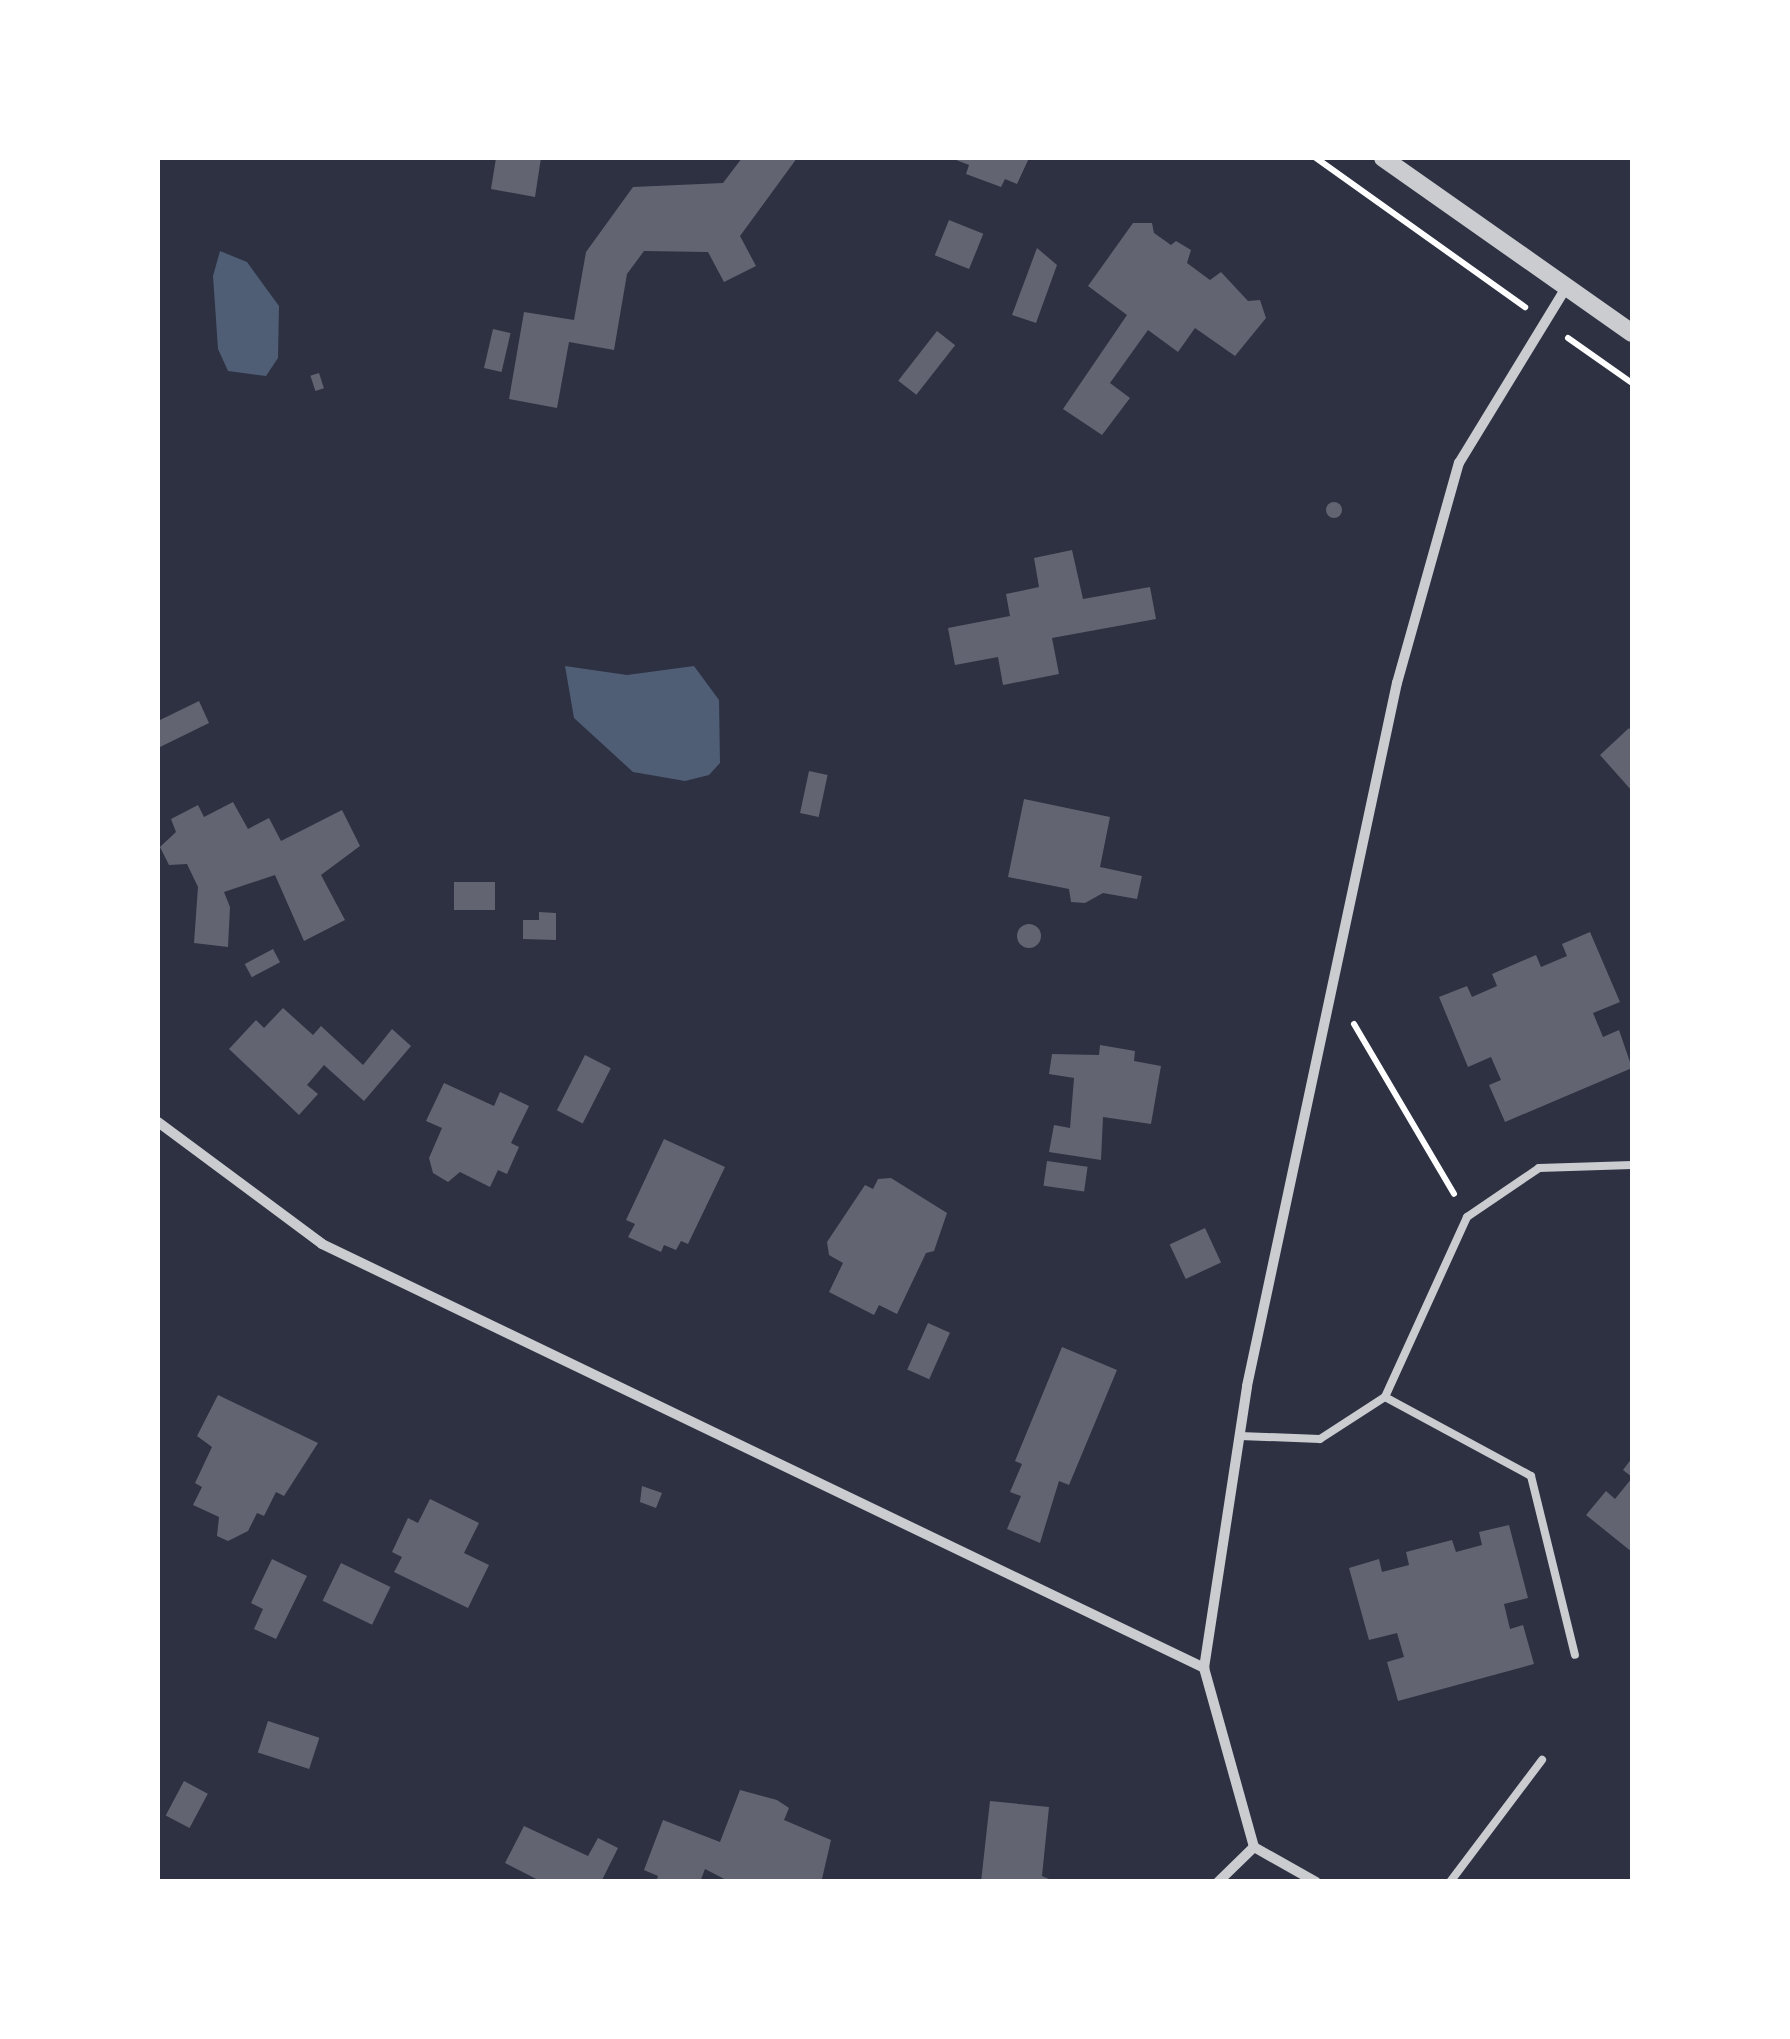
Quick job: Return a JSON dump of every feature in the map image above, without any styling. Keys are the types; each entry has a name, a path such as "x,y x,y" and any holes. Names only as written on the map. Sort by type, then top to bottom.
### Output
{"street":[{"path":"1383,158 1632,333"},
{"path":"1316,1882 1254,1847 1204,1668 1240,1436 1397,683 1459,464 1566,286"},
{"path":"158,1122 322,1244 1204,1668"},
{"path":"1218,1882 1254,1847"}],"lane":[{"path":"1240,1436 1320,1438 1385,1397 1467,1217 1538,1168 1632,1165"},
{"path":"1385,1397 1531,1476 1575,1655"},
{"path":"1450,1882 1542,1760"}],"path":[{"path":"1316,158 1632,383"},
{"path":"1332,987 1467,1217"}],"water":[{"path":"220,251 247,262 279,306 278,358 266,376 228,371 218,349 213,276"},
{"path":"565,666 627,675 694,666 719,700 720,763 709,775 685,781 633,772 574,718"}],"building":[{"path":"496,158 541,158 535,197 491,189"},
{"path":"742,158 797,158 740,236 756,266 724,282 708,252 644,251 627,274 614,350 569,342 557,408 509,399 524,312 574,320 586,252 633,187 723,183"},
{"path":"951,158 1029,158 1017,184 1005,179 1001,187 966,174 969,165"},
{"path":"949,220 983,234 969,269 935,255"},
{"path":"1133,223 1152,223 1154,233 1171,245 1176,241 1191,250 1187,263 1210,280 1221,272 1248,301 1260,300 1266,318 1235,356 1195,328 1178,352 1148,330 1110,383 1130,398 1102,435 1063,409 1127,315 1088,286"},
{"path":"1037,248 1057,265 1036,323 1012,315"},
{"path":"493,329 511,333 502,372 484,368"},
{"path":"937,331 955,345 916,395 898,381"},
{"path":"319,373 324,388 315,391 310,376"},
{"path":"1334,502 1342,510 1334,518 1326,510"},
{"path":"1072,550 1083,599 1150,587 1156,619 1052,638 1059,674 1003,685 998,657 955,665 948,628 1010,616 1006,594 1039,587 1034,558"},
{"path":"199,701 209,723 158,748 158,721"},
{"path":"1629,728 1632,732 1632,791 1600,755"},
{"path":"809,771 828,775 819,817 800,813"},
{"path":"1024,799 1110,817 1100,867 1142,876 1137,899 1103,893 1085,903 1071,902 1069,889 1008,877"},
{"path":"233,802 248,829 269,818 281,841 342,810 360,846 321,875 345,920 304,941 275,875 224,892 230,907 228,947 194,943 198,887 187,864 169,865 160,847 176,832 171,819 198,805 204,817"},
{"path":"454,882 495,882 495,910 454,910"},
{"path":"539,912 556,913 556,940 523,939 523,920 539,920"},
{"path":"1029,924 1038,927 1038,945 1029,948 1020,945 1017,936 1020,927"},
{"path":"1590,932 1620,1002 1593,1013 1603,1037 1619,1030 1632,1068 1505,1122 1489,1085 1501,1080 1491,1057 1468,1067 1439,997 1467,986 1472,997 1497,986 1492,974 1536,955 1541,967 1567,956 1562,944"},
{"path":"273,949 280,962 252,977 245,964"},
{"path":"283,1008 313,1035 321,1026 363,1065 392,1029 411,1046 364,1101 324,1065 307,1085 318,1094 299,1115 229,1049 256,1020 264,1028"},
{"path":"1100,1045 1135,1051 1134,1061 1161,1066 1151,1124 1103,1117 1101,1160 1049,1152 1054,1125 1070,1128 1074,1078 1049,1074 1052,1054 1099,1055"},
{"path":"585,1055 611,1068 583,1123 557,1110"},
{"path":"444,1083 494,1106 500,1092 529,1106 511,1143 519,1147 507,1174 498,1170 490,1187 460,1172 448,1182 433,1173 429,1158 442,1128 426,1121"},
{"path":"664,1139 725,1167 688,1244 681,1241 676,1250 664,1245 661,1252 628,1237 635,1224 626,1220"},
{"path":"1047,1161 1088,1167 1084,1191 1044,1186"},
{"path":"891,1178 947,1213 934,1251 926,1253 897,1314 879,1305 874,1315 829,1292 843,1263 829,1255 827,1242 865,1185 873,1189 878,1179"},
{"path":"1205,1228 1221,1262 1186,1279 1170,1244"},
{"path":"928,1323 950,1333 929,1379 907,1370"},
{"path":"1062,1347 1117,1370 1069,1485 1059,1481 1040,1543 1007,1529 1021,1496 1010,1492 1022,1464 1015,1461"},
{"path":"218,1395 318,1443 284,1496 276,1492 264,1516 257,1513 248,1531 228,1541 217,1536 219,1517 193,1505 202,1487 195,1483 212,1447 197,1436"},
{"path":"1632,1458 1632,1477 1623,1470"},
{"path":"1632,1478 1632,1552 1586,1515 1606,1491 1615,1499"},
{"path":"642,1486 662,1493 656,1508 640,1502"},
{"path":"430,1499 479,1523 464,1553 489,1565 468,1608 394,1572 402,1557 392,1552 408,1518 418,1523"},
{"path":"1509,1525 1528,1598 1504,1604 1510,1629 1523,1625 1534,1664 1398,1701 1387,1662 1404,1657 1397,1633 1369,1640 1349,1568 1379,1559 1382,1572 1409,1565 1406,1552 1452,1540 1456,1552 1482,1545 1479,1532"},
{"path":"272,1559 307,1576 276,1639 254,1629 263,1609 251,1603"},
{"path":"341,1563 390,1587 372,1625 323,1601"},
{"path":"268,1721 319,1738 309,1769 258,1752"},
{"path":"184,1781 208,1794 190,1828 166,1815"},
{"path":"740,1790 777,1800 789,1808 784,1820 831,1840 822,1879 730,1882 705,1869 700,1882 656,1882 658,1876 644,1870 663,1820 720,1842"},
{"path":"990,1801 1049,1807 1042,1876 1056,1882 981,1882"},
{"path":"524,1826 588,1856 598,1838 618,1848 601,1882 542,1882 505,1863"}]}
